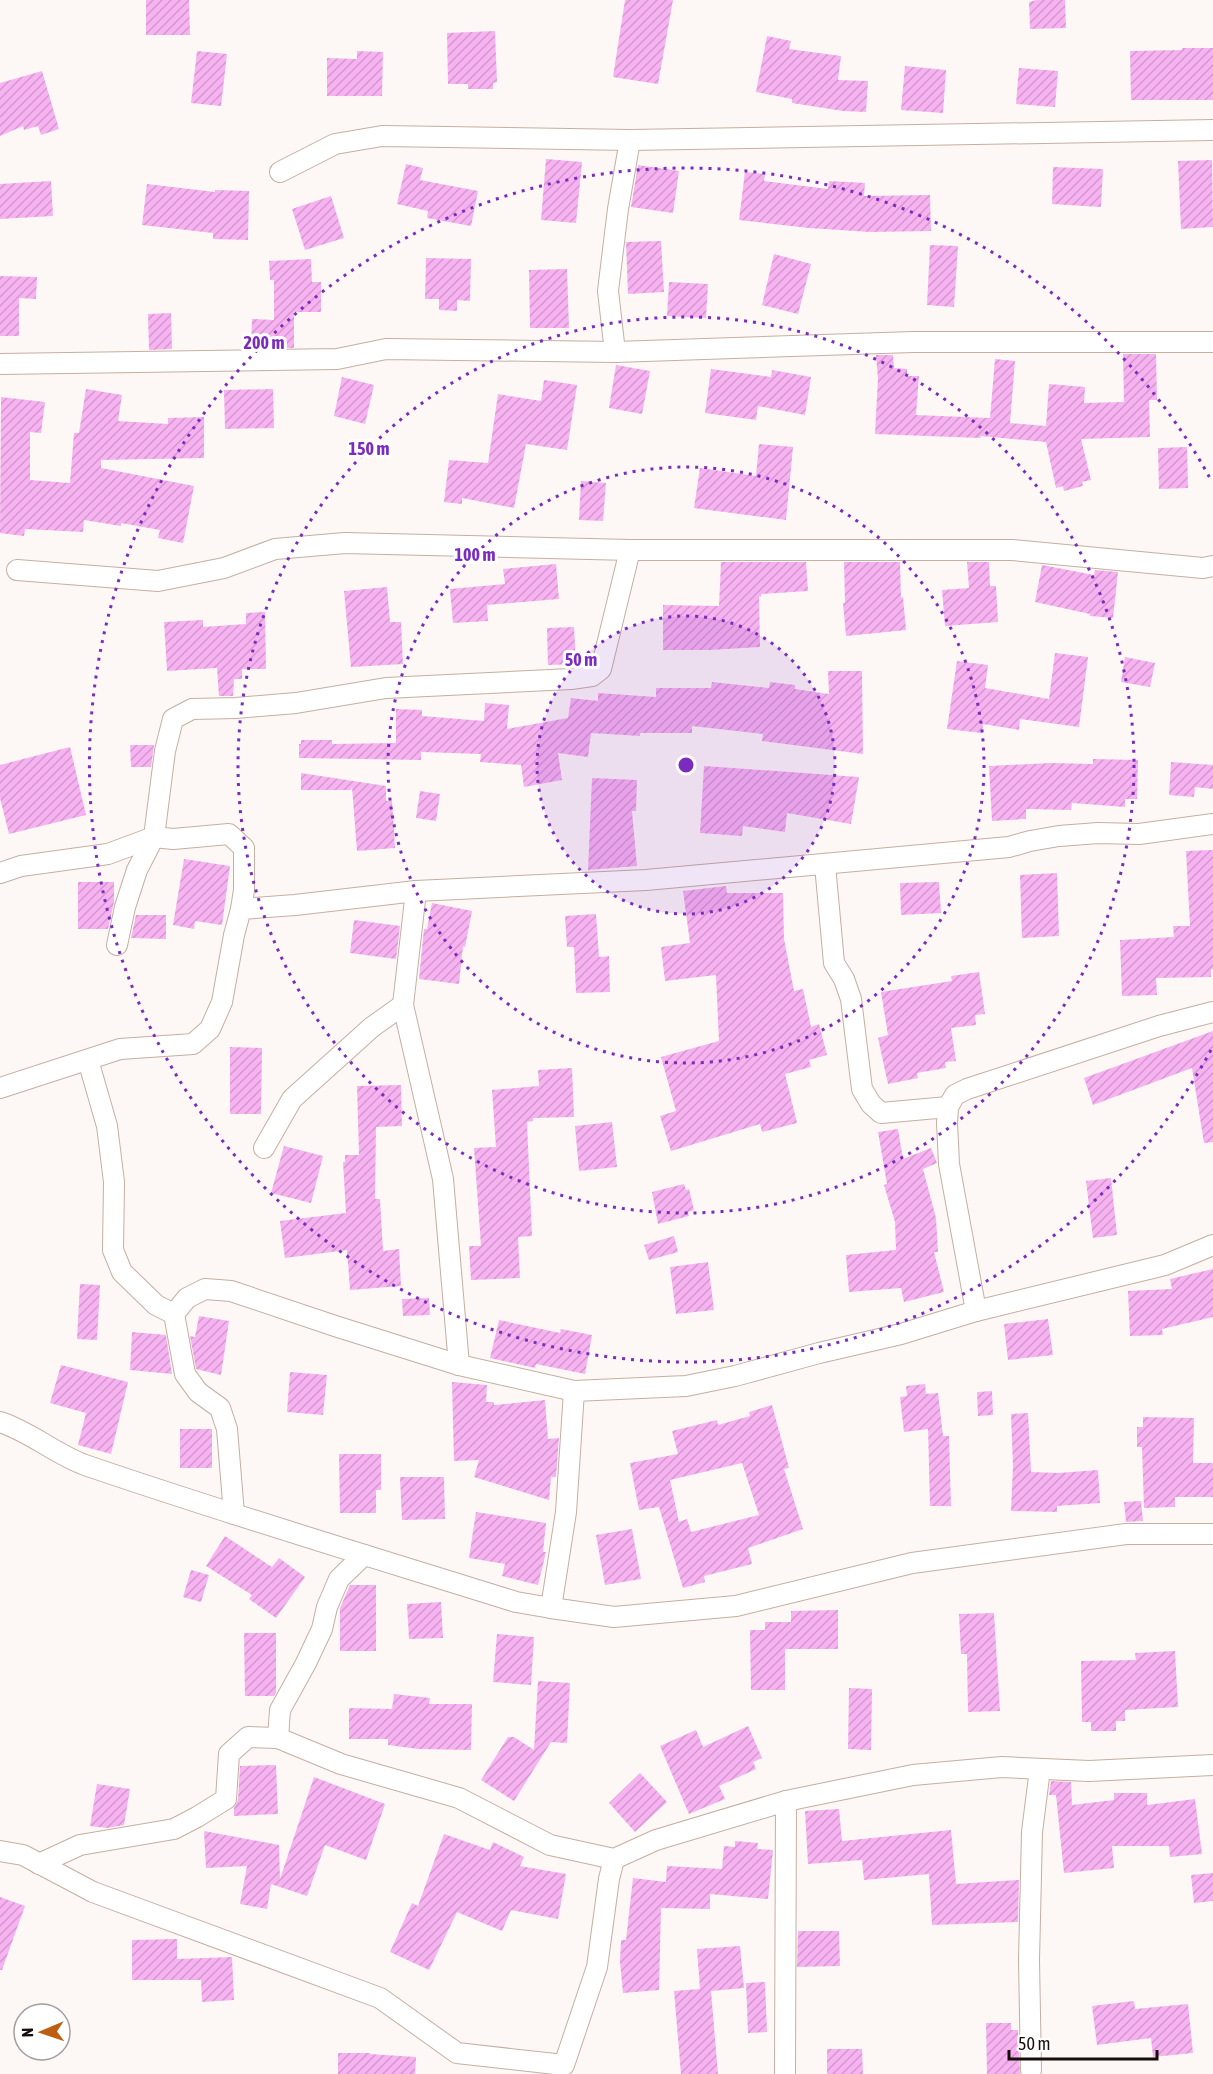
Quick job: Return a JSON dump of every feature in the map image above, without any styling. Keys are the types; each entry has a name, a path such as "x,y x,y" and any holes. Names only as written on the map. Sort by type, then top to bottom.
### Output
{"street":[{"path":"280,172 335,144 382,136 630,140 1213,130"},
{"path":"615,352 608,291 618,209 630,140"},
{"path":"0,364 337,359 386,349 615,352 913,342 1213,342"},
{"path":"17,570 158,581 224,568 274,549 345,543 630,550 1012,550 1203,568 1213,566"},
{"path":"117,945 125,907 137,870 153,837 165,751 172,719 192,709 296,703 386,688 592,676 601,669 630,550"},
{"path":"241,909 416,891 646,880 825,865 1009,847 1059,836 1098,833 1139,834 1213,824"},
{"path":"0,873 21,866 108,854 153,837 173,839 229,834 244,848 244,890 241,909 222,1002 210,1029 193,1044 120,1049 0,1088"},
{"path":"825,865 834,963 852,999 862,1089 871,1104 881,1113 948,1107"},
{"path":"416,891 403,1005 443,1179 459,1365"},
{"path":"264,1148 292,1099 372,1027 403,1005"},
{"path":"976,1311 949,1164 948,1107 955,1095 967,1089 1159,1026 1213,1012"},
{"path":"88,1060 107,1126 114,1182 113,1250 122,1272 156,1305 174,1314"},
{"path":"174,1314 187,1298 205,1289 231,1291 459,1365 574,1391 686,1386 735,1376 901,1334 976,1311 1165,1265 1213,1245"},
{"path":"174,1314 186,1374 198,1392 220,1408 227,1429 234,1514"},
{"path":"550,1608 566,1512 574,1391"},
{"path":"0,1422 14,1427 68,1459 234,1514 516,1602 614,1617 736,1606 912,1563 1126,1534 1213,1534"},
{"path":"278,1738 280,1710 306,1664 322,1629 327,1607 339,1579 364,1555"},
{"path":"39,1864 80,1845 174,1828 197,1817 226,1799 230,1754 248,1737 278,1738 341,1764 459,1798 550,1845 614,1859 656,1840 786,1801 913,1775 1002,1767 1110,1770 1213,1765"},
{"path":"1031,2070 1029,1960 1032,1832 1040,1769"},
{"path":"784,2074 786,1801"},
{"path":"0,1851 23,1855 93,1892 380,1998 458,2053 564,2070 597,1967 609,1879 614,1859"}],"building":[{"path":"146,0 189,0 190,35 146,35"},
{"path":"625,0 673,0 658,84 613,77"},
{"path":"1065,0 1066,28 1030,29 1029,2"},
{"path":"495,31 497,82 493,83 493,89 468,89 468,84 448,84 447,33"},
{"path":"767,36 791,41 789,49 841,56 838,80 868,81 866,112 792,103 792,99 756,92"},
{"path":"1182,48 1213,48 1213,100 1131,100 1130,51 1182,50"},
{"path":"197,51 227,54 221,106 191,103"},
{"path":"357,51 383,52 382,96 327,96 327,58 357,59"},
{"path":"905,66 946,70 943,113 901,110"},
{"path":"1019,68 1058,71 1055,107 1016,104"},
{"path":"42,71 59,129 41,135 38,126 24,130 23,126 0,136 0,83"},
{"path":"546,159 582,162 576,223 541,220"},
{"path":"1212,160 1213,227 1181,229 1178,161"},
{"path":"406,164 423,168 420,180 478,191 471,226 427,218 428,211 397,204"},
{"path":"638,165 679,171 673,213 631,207"},
{"path":"1053,167 1103,169 1101,207 1052,204"},
{"path":"745,172 765,174 764,181 828,189 829,181 865,183 864,196 930,195 931,231 870,232 739,220"},
{"path":"51,181 53,216 0,219 0,184"},
{"path":"147,184 215,192 215,190 249,191 248,240 213,239 213,233 142,225"},
{"path":"331,196 344,238 305,250 292,209"},
{"path":"661,241 664,292 628,294 626,242"},
{"path":"930,245 958,246 954,307 927,305"},
{"path":"774,254 811,264 798,314 762,305"},
{"path":"426,258 471,259 470,301 457,300 457,311 439,310 439,299 425,299"},
{"path":"311,259 312,282 321,282 321,312 294,312 294,348 251,348 252,319 274,320 274,280 270,280 269,261"},
{"path":"567,269 569,328 530,328 529,270"},
{"path":"0,276 37,277 36,299 19,298 19,336 0,336"},
{"path":"669,282 708,284 706,318 667,316"},
{"path":"171,313 172,349 149,350 148,314"},
{"path":"1123,354 1156,354 1157,400 1149,400 1150,437 1081,439 1091,480 1082,482 1083,486 1064,491 1063,486 1056,488 1046,442 981,436 980,438 875,434 878,379 876,355 893,355 894,368 907,369 907,376 919,376 916,415 990,418 995,359 1015,361 1010,423 1046,426 1049,384 1085,387 1084,403 1124,402"},
{"path":"616,365 650,371 642,414 609,408"},
{"path":"711,369 771,377 772,370 811,377 805,415 758,406 756,420 705,413"},
{"path":"342,377 374,385 365,424 334,416"},
{"path":"544,380 577,385 567,450 526,444 514,508 462,498 462,504 444,502 449,460 488,463 498,394 541,401"},
{"path":"86,389 122,395 118,421 168,424 168,418 204,417 204,458 101,460 101,468 194,486 183,543 158,538 160,530 121,523 121,526 84,520 83,532 25,529 24,536 0,533 1,397 45,402 41,433 30,432 30,480 70,483 74,433 79,433"},
{"path":"273,389 274,428 225,429 224,390"},
{"path":"759,444 793,447 786,520 694,508 700,468 756,476"},
{"path":"1187,447 1188,488 1159,489 1158,448"},
{"path":"581,481 606,483 603,521 579,520"},
{"path":"721,562 806,562 808,591 759,596 760,647 663,650 663,605 719,606"},
{"path":"844,562 900,562 901,598 903,597 906,630 846,636 843,603 845,603"},
{"path":"967,562 989,562 990,586 996,586 998,622 945,626 942,590 969,588"},
{"path":"556,564 559,599 487,605 488,621 453,623 450,589 505,584 503,569"},
{"path":"1042,565 1094,575 1095,570 1118,572 1113,618 1090,616 1090,614 1035,602"},
{"path":"387,587 390,622 401,622 403,664 351,667 344,591"},
{"path":"265,612 266,669 242,669 242,679 234,679 233,696 219,696 217,668 167,671 164,622 203,620 203,627 246,624 246,613"},
{"path":"574,627 576,664 548,665 547,628"},
{"path":"1055,653 1088,657 1079,727 1020,719 1019,730 983,724 982,733 947,729 957,661 988,665 985,688 1049,699"},
{"path":"1125,657 1155,663 1150,687 1121,682"},
{"path":"828,671 862,671 863,754 762,741 763,734 692,726 692,733 640,733 640,736 591,733 588,757 558,753 562,780 524,787 521,765 480,762 481,754 421,752 421,760 299,758 301,740 332,740 332,744 396,743 396,709 422,710 422,716 484,721 485,703 509,705 507,729 568,718 571,698 598,701 598,693 656,697 656,688 711,688 712,682 769,688 770,682 795,685 795,689 829,694"},
{"path":"130,745 154,745 151,767 131,767"},
{"path":"70,747 86,815 9,834 0,798 0,765"},
{"path":"1093,759 1138,760 1137,799 1125,799 1125,807 1072,803 1071,810 1026,809 1026,819 992,821 989,766 1051,763 1093,764"},
{"path":"1171,762 1213,765 1213,789 1195,787 1194,797 1169,795"},
{"path":"704,766 859,777 851,824 787,813 785,832 743,826 742,836 700,833"},
{"path":"301,773 386,786 386,801 392,801 395,848 357,851 352,787 351,790 301,790"},
{"path":"592,778 637,780 636,811 632,811 637,866 588,870"},
{"path":"420,791 440,794 436,821 416,818"},
{"path":"1213,850 1213,969 1211,969 1211,977 1156,978 1157,995 1122,996 1120,940 1174,937 1173,926 1190,926 1186,851"},
{"path":"184,859 230,866 222,925 195,921 194,929 173,925"},
{"path":"1057,873 1059,936 1022,938 1020,875"},
{"path":"78,882 114,882 114,902 108,929 78,929"},
{"path":"939,882 941,913 901,915 900,883"},
{"path":"726,886 727,893 783,893 784,939 794,991 803,989 811,1027 819,1024 827,1055 809,1060 811,1067 785,1074 797,1123 762,1132 760,1124 671,1151 660,1116 676,1111 661,1057 719,1041 716,975 665,981 661,947 690,943 683,891"},
{"path":"432,903 472,911 465,947 463,946 459,984 419,979 424,929 427,929"},
{"path":"596,914 599,957 609,956 610,992 576,993 574,947 567,947 565,916"},
{"path":"136,915 166,915 166,939 131,938"},
{"path":"354,920 400,926 396,959 350,953"},
{"path":"979,972 985,1014 975,1015 976,1025 951,1028 956,1061 945,1062 946,1068 917,1073 918,1078 888,1084 878,1038 888,1035 881,992 952,981 951,976"},
{"path":"1213,1031 1213,1142 1204,1143 1192,1068 1093,1105 1084,1078"},
{"path":"230,1047 262,1048 261,1114 230,1114"},
{"path":"572,1068 574,1117 533,1118 533,1121 527,1122 532,1236 518,1237 520,1278 471,1280 469,1246 481,1246 474,1148 496,1147 492,1090 539,1086 538,1070"},
{"path":"401,1085 402,1126 376,1127 375,1199 380,1199 383,1251 399,1249 401,1286 350,1290 347,1250 285,1258 280,1221 346,1213 343,1162 345,1162 345,1155 359,1155 357,1086"},
{"path":"612,1122 617,1167 579,1171 575,1126"},
{"path":"898,1129 903,1159 931,1148 937,1163 923,1169 936,1218 938,1252 934,1252 944,1292 904,1302 901,1288 849,1292 846,1255 896,1250 895,1222 884,1185 887,1184 878,1132"},
{"path":"284,1146 323,1156 311,1203 271,1193"},
{"path":"1111,1178 1117,1235 1093,1238 1086,1181"},
{"path":"684,1184 686,1190 689,1189 694,1210 688,1212 689,1216 658,1224 652,1192"},
{"path":"674,1236 678,1252 649,1260 644,1245"},
{"path":"708,1262 714,1310 676,1314 670,1267"},
{"path":"1213,1269 1213,1317 1162,1329 1163,1335 1130,1336 1128,1291 1172,1289 1170,1279"},
{"path":"80,1284 100,1285 97,1340 77,1339"},
{"path":"429,1298 430,1315 403,1316 402,1299"},
{"path":"199,1316 229,1321 221,1375 196,1369 190,1336 195,1337"},
{"path":"1048,1319 1053,1355 1008,1360 1004,1324"},
{"path":"499,1320 560,1333 561,1329 592,1335 585,1374 536,1364 535,1368 490,1358"},
{"path":"132,1332 166,1335 172,1374 130,1370"},
{"path":"61,1365 128,1382 111,1454 78,1445 86,1413 50,1403"},
{"path":"290,1372 327,1375 323,1415 287,1412"},
{"path":"452,1382 487,1385 486,1402 494,1402 494,1405 545,1400 548,1439 559,1438 556,1477 551,1477 549,1500 474,1477 479,1460 454,1461"},
{"path":"925,1384 926,1394 938,1393 943,1436 949,1436 951,1506 930,1506 928,1429 904,1432 900,1397 907,1396 906,1386"},
{"path":"992,1391 993,1415 978,1416 977,1392"},
{"path":"772,1405 789,1468 784,1469 803,1529 748,1548 752,1564 704,1576 705,1582 683,1588 659,1507 639,1510 630,1463 678,1454 672,1431 717,1420 718,1425 750,1416 749,1412","holes":["742,1463 759,1515 691,1532 687,1519 679,1522 670,1480"]},
{"path":"1028,1413 1031,1472 1058,1473 1098,1470 1100,1503 1057,1506 1057,1512 1011,1511 1013,1466 1011,1414"},
{"path":"1143,1417 1194,1418 1193,1463 1213,1463 1213,1497 1175,1497 1175,1507 1144,1508 1142,1447 1137,1447 1137,1427 1143,1427"},
{"path":"180,1429 212,1429 212,1468 180,1468"},
{"path":"339,1454 381,1454 381,1490 376,1490 376,1513 340,1513"},
{"path":"400,1477 444,1477 445,1519 402,1520"},
{"path":"1141,1501 1143,1521 1126,1522 1124,1502"},
{"path":"476,1512 546,1523 543,1552 546,1552 538,1585 502,1576 505,1564 469,1558"},
{"path":"632,1529 641,1579 605,1585 596,1535"},
{"path":"225,1536 272,1567 279,1558 305,1577 276,1618 249,1599 252,1595 206,1566"},
{"path":"191,1570 209,1575 201,1602 183,1597"},
{"path":"350,1585 376,1585 376,1651 340,1651 340,1608"},
{"path":"441,1602 443,1638 409,1639 407,1604"},
{"path":"838,1610 838,1649 785,1649 785,1690 751,1690 750,1630 765,1630 765,1622 791,1622 791,1611"},
{"path":"994,1613 1000,1711 968,1712 967,1654 961,1654 959,1614"},
{"path":"244,1633 276,1633 276,1693 274,1696 245,1696"},
{"path":"497,1634 534,1637 531,1685 493,1682"},
{"path":"1175,1651 1178,1707 1125,1710 1125,1721 1116,1721 1116,1731 1091,1731 1091,1722 1082,1722 1081,1661 1136,1660 1135,1653"},
{"path":"538,1681 570,1683 567,1743 551,1742 514,1801 481,1780 508,1737 514,1737 534,1750"},
{"path":"849,1688 872,1689 871,1750 848,1749"},
{"path":"394,1694 430,1698 429,1704 472,1704 471,1750 418,1749 388,1745 388,1739 349,1739 349,1708 392,1709"},
{"path":"748,1726 762,1758 753,1762 756,1769 719,1786 725,1799 689,1814 660,1746 696,1730 703,1747"},
{"path":"276,1765 278,1814 234,1816 234,1808 238,1800 240,1766"},
{"path":"640,1773 667,1802 635,1832 609,1803"},
{"path":"314,1777 385,1804 366,1860 325,1845 307,1896 271,1884 267,1909 240,1904 247,1866 206,1868 204,1831 279,1845 280,1879"},
{"path":"1051,1781 1071,1782 1072,1805 1114,1800 1114,1793 1147,1793 1147,1805 1195,1799 1202,1854 1170,1857 1169,1846 1112,1846 1114,1868 1064,1873 1056,1795 1049,1795"},
{"path":"97,1784 130,1789 124,1825 107,1828 90,1826"},
{"path":"839,1809 842,1841 951,1830 956,1884 1019,1880 1018,1922 932,1925 929,1874 864,1880 862,1860 808,1864 805,1811"},
{"path":"444,1834 490,1850 493,1842 524,1857 520,1866 566,1874 558,1919 511,1910 502,1931 457,1912 429,1970 390,1952 412,1903 418,1906"},
{"path":"735,1841 758,1843 757,1849 773,1850 768,1899 710,1894 710,1909 661,1908 659,1990 623,1993 620,1962 621,1940 626,1940 633,1878 666,1882 667,1866 722,1869 724,1846 735,1847"},
{"path":"1213,1873 1213,1901 1194,1903 1191,1875"},
{"path":"0,1897 25,1906 2,1970 0,1970"},
{"path":"798,1931 839,1931 840,1966 797,1967"},
{"path":"177,1939 177,1959 232,1957 234,2000 202,2002 201,1980 132,1980 132,1940"},
{"path":"740,1946 744,1988 711,1991 718,2074 681,2074 674,1991 700,1989 697,1949"},
{"path":"765,1982 767,2032 748,2033 746,1983"},
{"path":"1134,2001 1135,2009 1188,2004 1193,2053 1153,2057 1151,2038 1097,2045 1092,2006"},
{"path":"986,2023 1011,2023 1011,2030 1018,2030 1020,2074 987,2074"},
{"path":"827,2049 862,2049 863,2074 827,2074"},
{"path":"338,2053 416,2057 415,2074 338,2074"}]}
